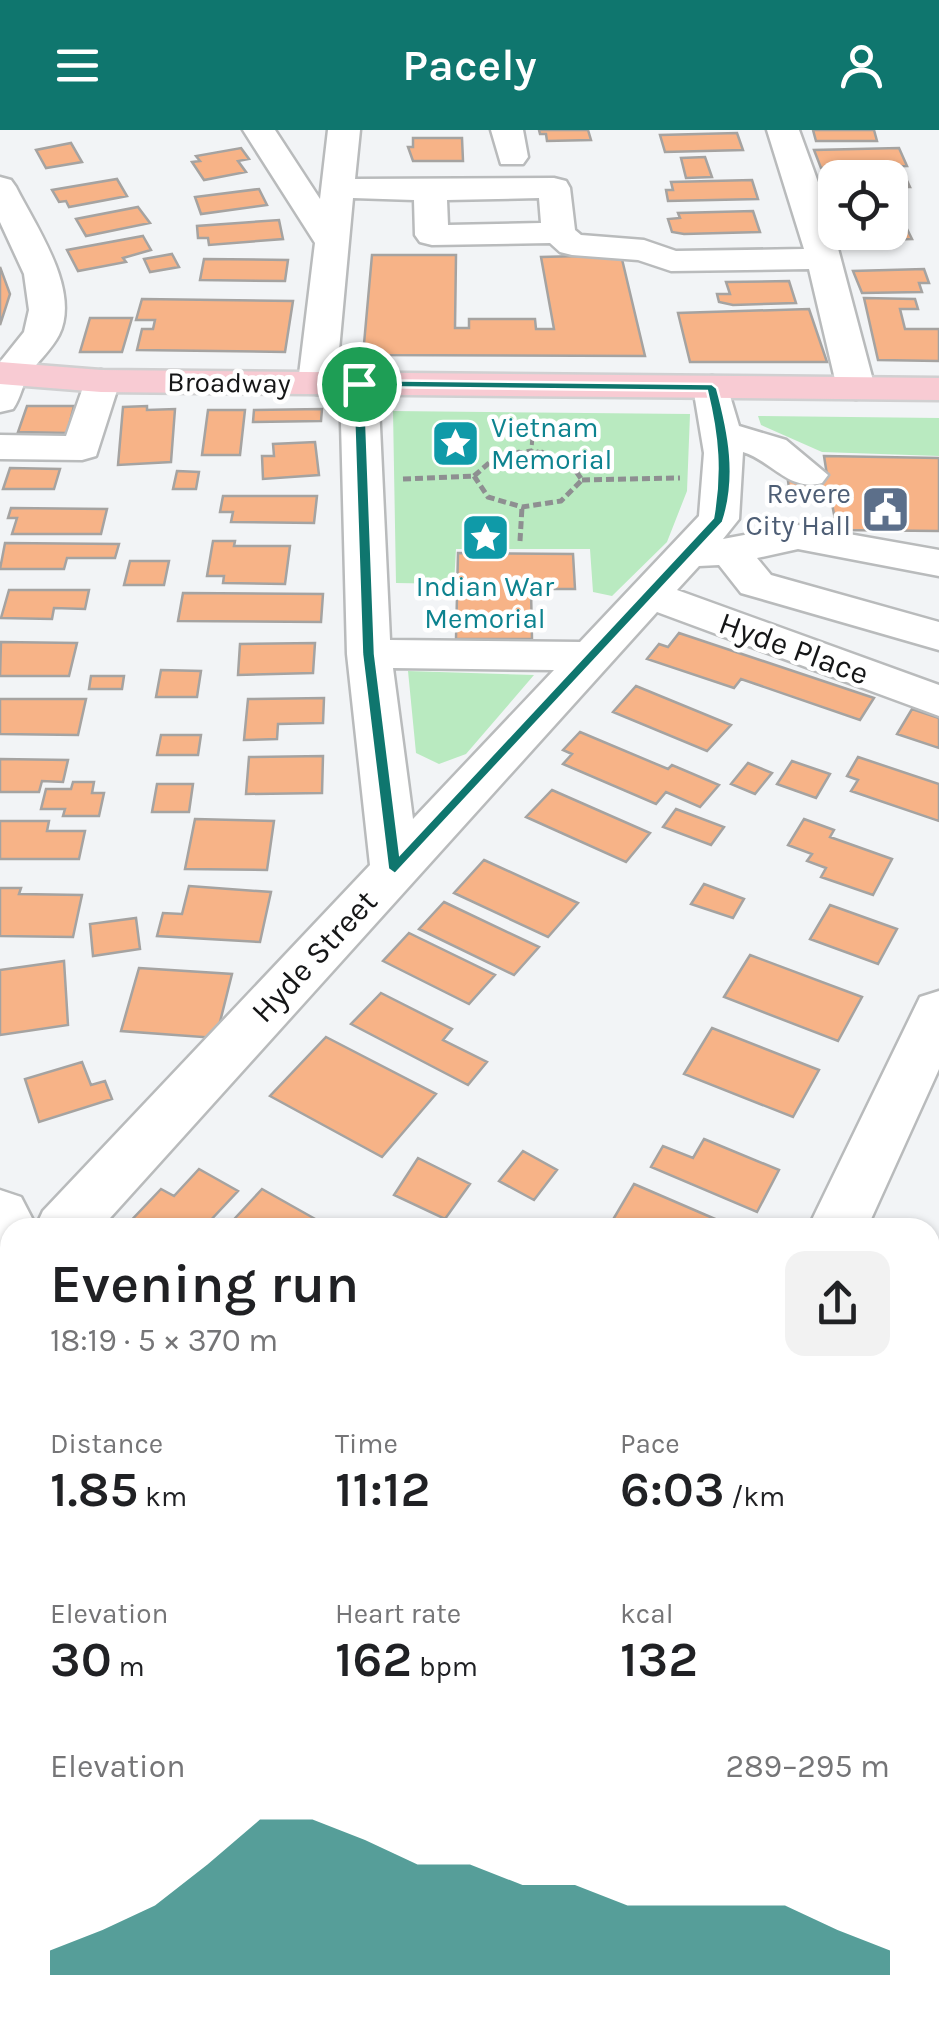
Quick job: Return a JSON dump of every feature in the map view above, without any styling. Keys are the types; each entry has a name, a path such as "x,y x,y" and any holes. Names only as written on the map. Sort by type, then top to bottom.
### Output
{"main road":[{"name":"Broadway","path":"3,383 338,383 720,432 856,388 939,389"}],"street":[{"path":"259,130 334,246"},
{"path":"344,130 334,246 338,383 364,481 369,654 395,869"},
{"path":"783,130 823,259 856,388"},
{"path":"0,187 40,274 47,310 42,334 3,383"},
{"path":"339,188 430,192 432,235 558,233 572,245 644,250 671,260 823,259"},
{"path":"0,447 82,448 102,381"},
{"path":"720,432 772,448 810,481 811,513 798,537"},
{"name":"Hyde Street","path":"73,1218 648,594 707,553 719,519 720,432"},
{"path":"707,553 798,537 939,564"},
{"path":"707,553 756,584 939,636"},
{"name":"Hyde Place","path":"648,594 939,701"},
{"path":"369,654 591,656"},
{"path":"842,1218 939,1011"}],"path":[{"path":"474,476 488,496 522,507 561,502 582,480 720,432"},
{"path":"364,481 474,476 496,457 533,450 569,461 582,480"},
{"path":"530,470 533,450"},
{"path":"520,541 522,507"}],"green space":[{"path":"393,411 690,414 687,491 667,542 612,596 593,592 590,549 456,549 454,584 396,583"},
{"path":"758,416 939,418 939,456 822,452 761,425"},
{"path":"408,671 534,675 466,754 439,764 416,753"}],"building":[{"path":"539,130 588,130 591,140 547,141 546,134"},
{"path":"813,130 874,130 877,141 816,141"},
{"path":"737,133 743,150 665,152 660,135"},
{"path":"413,138 462,138 463,161 413,161 408,147 413,147"},
{"path":"71,143 82,162 46,168 36,150"},
{"path":"241,148 249,159 238,161 246,172 204,180 192,162 200,161 196,156"},
{"path":"899,148 904,160 818,160 814,150"},
{"path":"705,157 712,177 686,178 681,158"},
{"path":"117,179 127,196 69,207 66,201 59,202 52,190"},
{"path":"752,180 758,199 668,201 666,190 673,190 671,182"},
{"path":"259,189 267,205 201,214 195,197"},
{"path":"138,207 150,223 86,236 76,219"},
{"path":"753,211 760,232 684,234 672,232 668,219 680,218 678,213"},
{"path":"279,220 283,239 209,245 208,238 198,238 197,226"},
{"path":"143,236 151,250 123,258 126,262 78,271 67,250"},
{"path":"172,254 179,267 150,272 144,259"},
{"path":"372,255 456,255 455,328 469,328 469,319 535,319 536,329 554,329 541,257 621,255 645,356 363,355"},
{"path":"204,259 288,260 285,281 200,280"},
{"path":"0,267 10,294 0,325"},
{"path":"924,269 929,283 919,283 922,292 862,293 853,271"},
{"path":"789,281 796,303 733,305 719,302 717,294 730,294 726,282"},
{"path":"864,298 915,299 918,309 900,309 905,329 939,329 939,361 878,360"},
{"path":"142,299 293,301 285,352 137,350 142,329 153,329 155,320 136,320"},
{"path":"809,309 827,362 690,362 678,313"},
{"path":"90,318 132,318 122,352 80,352"},
{"path":"27,406 74,406 67,433 18,432"},
{"path":"147,406 147,410 175,409 171,462 118,465 123,407"},
{"path":"322,409 321,421 253,422 254,410"},
{"path":"208,410 245,410 240,455 202,455"},
{"path":"315,442 319,475 263,479 262,456 274,456 273,444"},
{"name":"Revere City Hall","path":"824,456 939,458 939,531 837,530 829,488 789,488 787,474 827,475"},
{"path":"10,468 60,469 54,489 3,489"},
{"path":"177,471 199,472 196,489 173,489"},
{"path":"223,496 317,496 314,523 231,522 233,512 220,512"},
{"path":"11,508 107,509 101,534 12,534 17,518 8,518"},
{"path":"213,541 235,541 234,546 290,546 285,584 223,583 224,576 207,576"},
{"path":"5,543 119,544 115,558 67,558 64,569 0,569"},
{"path":"458,553 573,554 575,589 531,589 532,639 456,639"},
{"path":"130,561 169,561 164,585 124,585"},
{"path":"9,590 89,590 85,609 54,608 52,619 1,618"},
{"path":"183,593 323,594 321,622 178,621"},
{"path":"679,633 874,698 860,720 741,679 734,688 647,659 659,644 668,647"},
{"path":"1,642 77,643 69,676 0,676"},
{"path":"315,643 313,673 238,675 240,644"},
{"path":"161,670 201,671 197,697 156,697"},
{"path":"91,676 124,676 122,689 89,689"},
{"path":"636,686 731,725 707,751 613,712"},
{"path":"324,698 323,723 278,724 277,739 244,740 248,699"},
{"path":"0,699 86,699 78,735 0,734"},
{"path":"912,709 939,718 939,748 897,734"},
{"path":"580,732 668,769 672,765 719,785 700,807 666,792 656,804 563,764 572,754 563,750"},
{"path":"161,735 201,735 198,755 157,755"},
{"path":"323,756 322,793 246,794 249,757"},
{"path":"858,757 939,784 939,821 851,791 858,780 847,776"},
{"path":"0,759 68,760 63,782 42,781 39,792 0,792"},
{"path":"792,761 830,774 816,798 777,784"},
{"path":"748,763 772,773 755,794 731,784"},
{"path":"73,782 94,782 92,793 104,793 99,816 63,816 65,809 41,809 46,789 71,789"},
{"path":"157,784 193,784 189,812 152,812"},
{"path":"552,790 650,833 626,862 526,817"},
{"path":"676,809 724,827 711,845 663,827"},
{"path":"195,819 274,821 267,870 185,869"},
{"path":"804,819 834,830 830,837 892,859 873,895 821,877 826,868 807,861 812,854 788,845"},
{"path":"0,821 49,821 47,831 85,831 79,859 0,859"},
{"path":"484,860 578,903 548,937 454,893"},
{"path":"704,884 744,899 733,918 691,904"},
{"path":"189,886 271,892 260,942 157,936 163,913 182,914"},
{"path":"0,888 21,888 19,894 82,895 73,937 0,936"},
{"path":"444,902 539,947 514,975 419,929"},
{"path":"830,905 897,929 878,964 810,939"},
{"path":"136,918 140,949 93,956 90,924"},
{"path":"409,933 495,975 469,1004 383,961"},
{"path":"750,955 862,997 838,1041 724,997"},
{"path":"64,961 68,1025 0,1035 0,970"},
{"path":"139,968 232,974 216,1038 121,1031"},
{"path":"381,993 452,1029 443,1040 487,1062 468,1085 351,1024"},
{"path":"712,1028 819,1070 793,1117 684,1074"},
{"path":"326,1037 436,1094 382,1157 270,1096"},
{"path":"82,1062 91,1085 105,1081 112,1099 39,1122 25,1079"},
{"path":"704,1139 779,1170 757,1212 651,1167 663,1146 693,1158"},
{"path":"523,1151 557,1170 534,1200 499,1181"},
{"path":"418,1158 470,1184 446,1218 394,1195"},
{"path":"199,1169 238,1191 213,1218 133,1218 161,1189 174,1196"},
{"path":"634,1184 713,1218 614,1218"},
{"path":"262,1189 313,1218 235,1218"}],"place":[{"name":"Vietnam Memorial","path":"456,443"},
{"name":"Revere City Hall","path":"886,509"},
{"name":"Indian War Memorial","path":"485,538"}],"route":[{"path":"359,384 712,388 723,433 726,477 719,519 395,869 369,654 359,384"}]}
